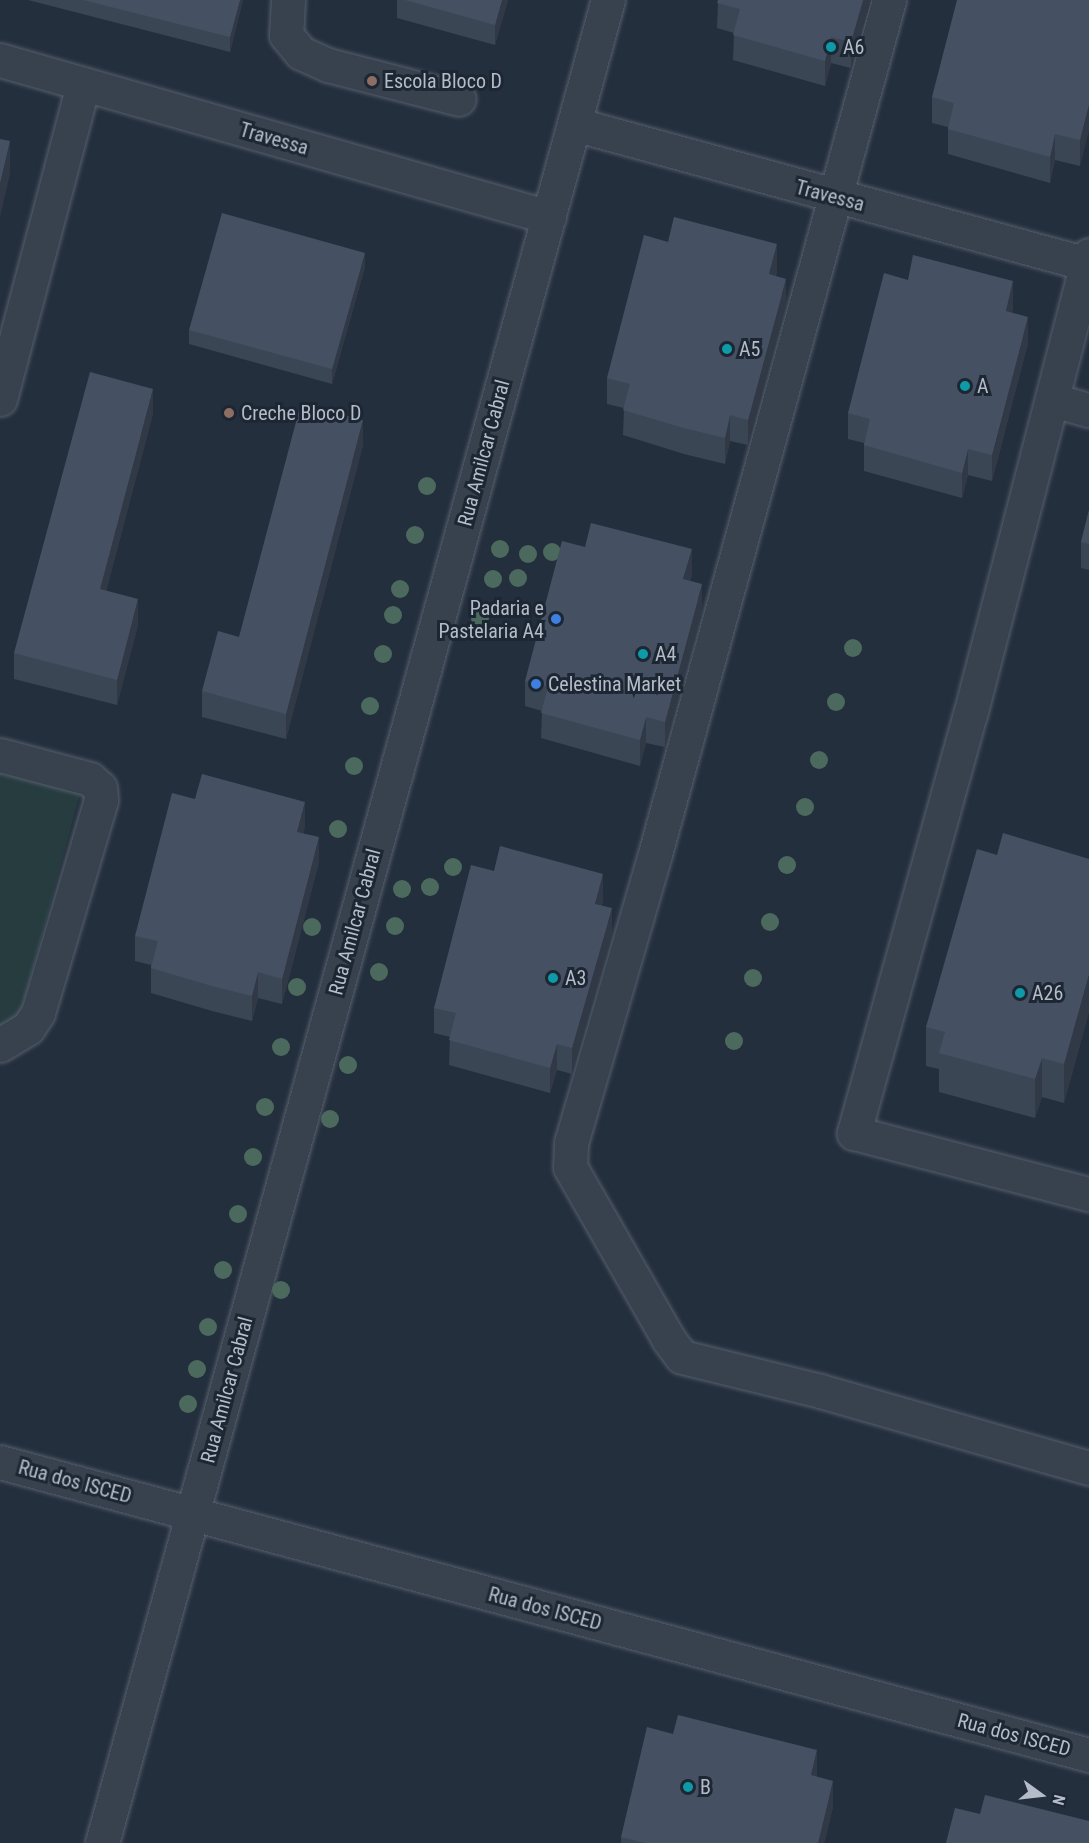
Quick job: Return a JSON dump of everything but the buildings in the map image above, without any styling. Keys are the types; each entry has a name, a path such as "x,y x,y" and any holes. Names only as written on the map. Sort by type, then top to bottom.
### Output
{"street":[{"path":"288,0 286,35 301,52 328,65 459,99"},
{"name":"Rua Amilcar Cabral","path":"102,1843 608,0"},
{"path":"889,0 658,842 571,1143 570,1167 669,1340 682,1357 820,1391 1089,1468"},
{"name":"Travessa","path":"0,60 549,217"},
{"path":"0,399 83,85"},
{"name":"Travessa","path":"574,124 834,197 1088,259"},
{"path":"1088,259 1053,400 854,1133 1089,1194"},
{"path":"1053,400 1089,410"},
{"path":"0,754 90,779 100,788 101,800 38,1013 28,1028 0,1044"},
{"name":"Rua dos ISCED","path":"0,1462 1089,1755"}],"green space":[{"path":"0,766 81,790 20,1016 0,1028"}],"place":[{"name":"A6","path":"831,47"},
{"name":"Escola Bloco D","path":"372,81"},
{"name":"A5","path":"727,349"},
{"name":"A","path":"965,386"},
{"name":"Creche Bloco D","path":"229,413"},
{"name":"Padaria e Pastelaria A4","path":"556,619"},
{"name":"A4","path":"643,654"},
{"name":"Celestina Market","path":"536,684"},
{"name":"A3","path":"553,978"},
{"name":"A26","path":"1020,993"},
{"name":"B","path":"688,1787"}]}
